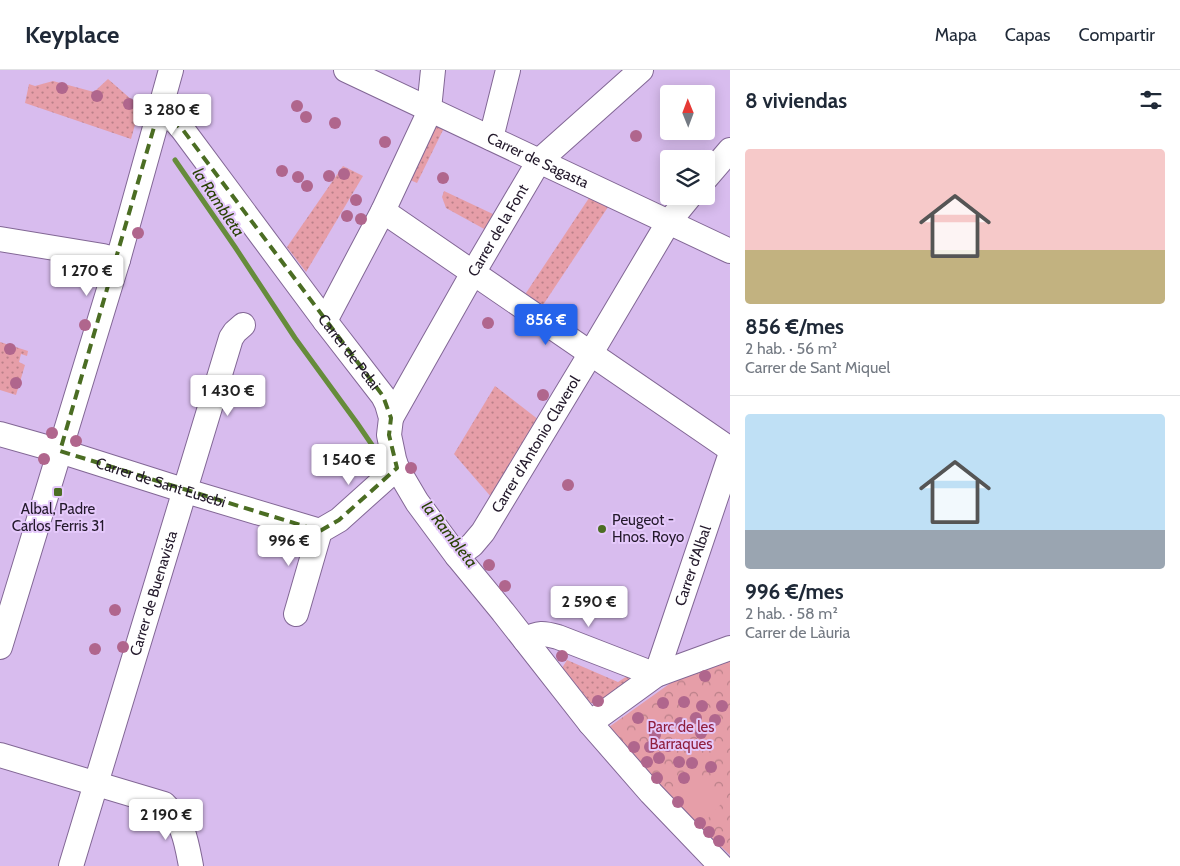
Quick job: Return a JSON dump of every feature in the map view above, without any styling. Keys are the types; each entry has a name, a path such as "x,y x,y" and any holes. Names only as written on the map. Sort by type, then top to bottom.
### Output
{"street":[{"path":"0,647 118,260 171,70"},
{"name":"Carrer de Sagasta","path":"346,70 730,251"},
{"path":"325,321 383,211 427,118 432,70"},
{"path":"491,138 508,70"},
{"name":"Carrer de la Font","path":"391,418 539,161 641,70"},
{"name":"Carrer de Pelai","path":"159,110 166,113 178,124 383,396 391,418 389,435 397,468 417,502 457,556 590,723 651,793 721,866"},
{"path":"715,168 730,150"},
{"name":"Carrer d'Antonio Claverol","path":"457,556 483,532 668,223 683,205"},
{"path":"383,211 730,449"},
{"path":"0,239 118,260"},
{"name":"Carrer de Buenavista","path":"71,866 231,338 243,325"},
{"name":"Carrer de Sant Eusebi","path":"0,434 320,531"},
{"name":"Carrer d'Albal","path":"656,675 730,456"},
{"path":"296,614 320,531 339,520 397,468"},
{"path":"378,486 393,485 411,491"},
{"path":"525,640 533,635 548,634 656,675"},
{"path":"590,723 656,675 730,648"},
{"path":"0,755 164,804 180,822 191,866"}],"highlighted area":[{"path":"159,110 183,130 383,396 391,418 389,435 397,468 339,520 320,531 60,451"}],"green space":[{"path":"108,79 140,107 131,139 25,103 29,84 35,86 53,81 94,92"},
{"path":"431,120 445,126 417,183 408,179"},
{"path":"343,166 363,176 306,272 287,247"},
{"path":"444,191 495,215 486,230 446,208 442,197"},
{"path":"591,195 610,204 541,308 524,296"},
{"path":"0,342 28,351 27,356 21,354 19,362 25,365 16,395 0,390"},
{"path":"495,386 539,420 492,498 454,454"},
{"name":"Parc de les Barraques","path":"730,658 730,855 675,803 609,727 679,677"},
{"path":"567,660 618,682 635,671 638,673 597,704 591,703 562,668"},
{"path":"689,774 722,803 700,827 670,797"}],"waterway":[{"name":"la Rambleta","path":"175,160 295,338 385,464"}],"place":[{"name":"Albal, Padre Carlos Ferris 31","path":"58,492"},
{"name":"Peugeot - Hnos. Royo","path":"602,529"}]}
